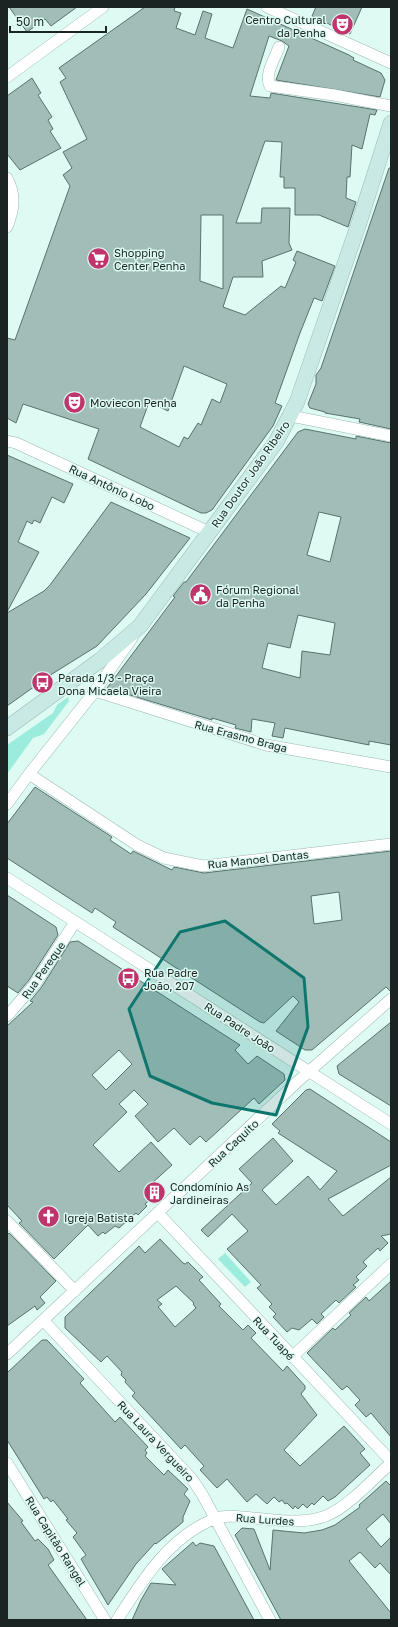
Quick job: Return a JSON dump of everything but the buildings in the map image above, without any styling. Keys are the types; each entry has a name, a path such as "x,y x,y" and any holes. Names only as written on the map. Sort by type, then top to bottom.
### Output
{"main road":[{"name":"Rua Doutor João Ribeiro","path":"7,728 99,662 140,626 276,442 291,416 357,231 390,129"}],"street":[{"path":"7,77 103,7"},
{"path":"267,7 391,63"},
{"path":"279,47 268,75 268,82 270,86 334,95 391,106"},
{"path":"7,178 12,188 14,201 7,227"},
{"path":"291,416 391,436"},
{"name":"Rua Antônio Lobo","path":"7,435 11,442 209,532"},
{"path":"7,804 94,691 140,626"},
{"name":"Rua Erasmo Braga","path":"94,691 266,745 391,767"},
{"name":"Rua Manoel Dantas","path":"29,774 137,845 164,858 203,866 391,844"},
{"name":"Rua Padre João","path":"7,878 391,1124"},
{"name":"Rua Pereque","path":"7,1016 35,984 75,922"},
{"name":"Rua Caquito","path":"7,1354 310,1071 391,999"},
{"name":"Rua Tuapé","path":"158,1213 391,1462"},
{"path":"7,1221 75,1291"},
{"path":"292,1357 391,1264"},
{"name":"Rua Laura Vergueiro","path":"43,1320 192,1479 215,1518 270,1620"},
{"name":"Rua Capitão Rangel","path":"7,1462 106,1620"},
{"name":"Rua Lurdes","path":"117,1620 158,1561 194,1530 215,1518 234,1516 306,1521 328,1515 344,1505 391,1462"}],"highlighted area":[{"path":"225,921 304,978 308,1027 276,1115 212,1103 150,1076 129,1009 180,932"}],"green space":[{"path":"68,697 69,701 44,734 33,738 7,774 7,745 53,713 57,705"},
{"path":"225,1253 251,1282 245,1287 218,1259"}],"place":[{"name":"Centro Cultural da Penha","path":"342,25"},
{"name":"Shopping Center Penha","path":"99,258"},
{"name":"Moviecon Penha","path":"74,402"},
{"name":"Fórum Regional da Penha","path":"201,595"},
{"name":"Parada 1/3 - Praça Dona Micaela Vieira","path":"42,683"},
{"name":"Rua Padre João, 207","path":"128,978"},
{"name":"Condomínio As Jardineiras","path":"155,1192"},
{"name":"Igreja Batista","path":"49,1217"}]}
